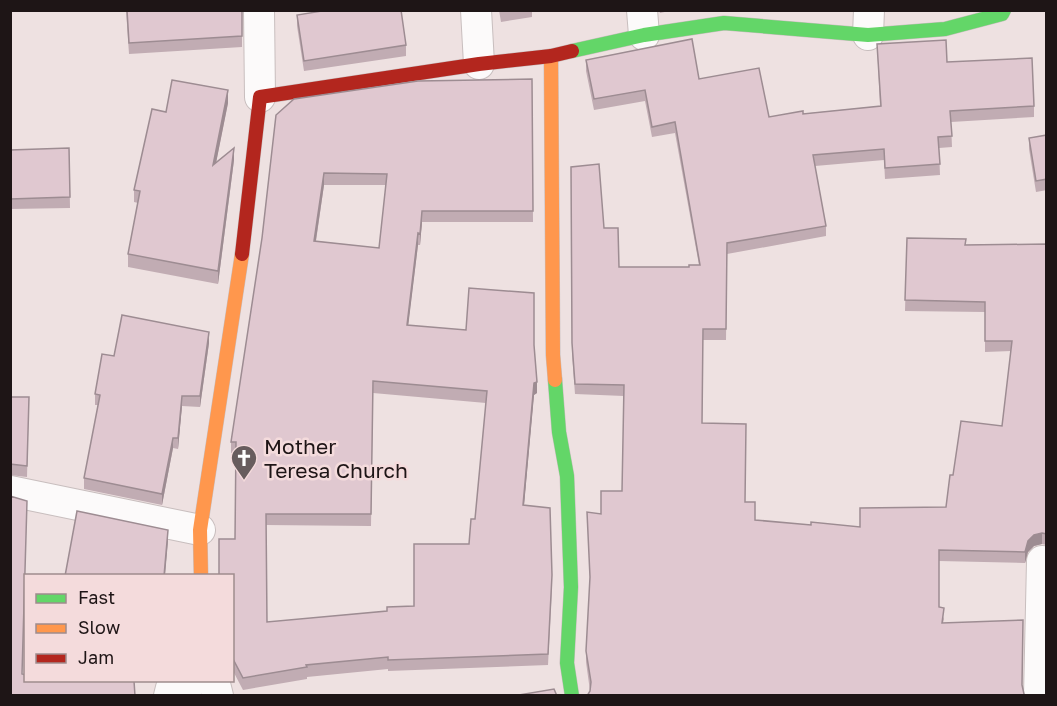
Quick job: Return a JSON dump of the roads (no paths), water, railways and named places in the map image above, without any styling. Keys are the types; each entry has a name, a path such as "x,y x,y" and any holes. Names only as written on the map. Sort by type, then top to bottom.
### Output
{"street":[{"path":"201,574 200,530 243,247 260,97 259,10"},
{"path":"476,10 479,64"},
{"path":"260,97 479,64 551,56 643,23 868,23 945,29 1002,14 1004,10"},
{"path":"551,56 553,355 559,432 567,477 572,587 567,663 572,696"},
{"path":"10,491 200,530"},
{"path":"1039,696 1041,561"},
{"path":"169,696 171,688 192,682"}],"place":[{"name":"Mother Teresa Church","path":"244,481"}]}
